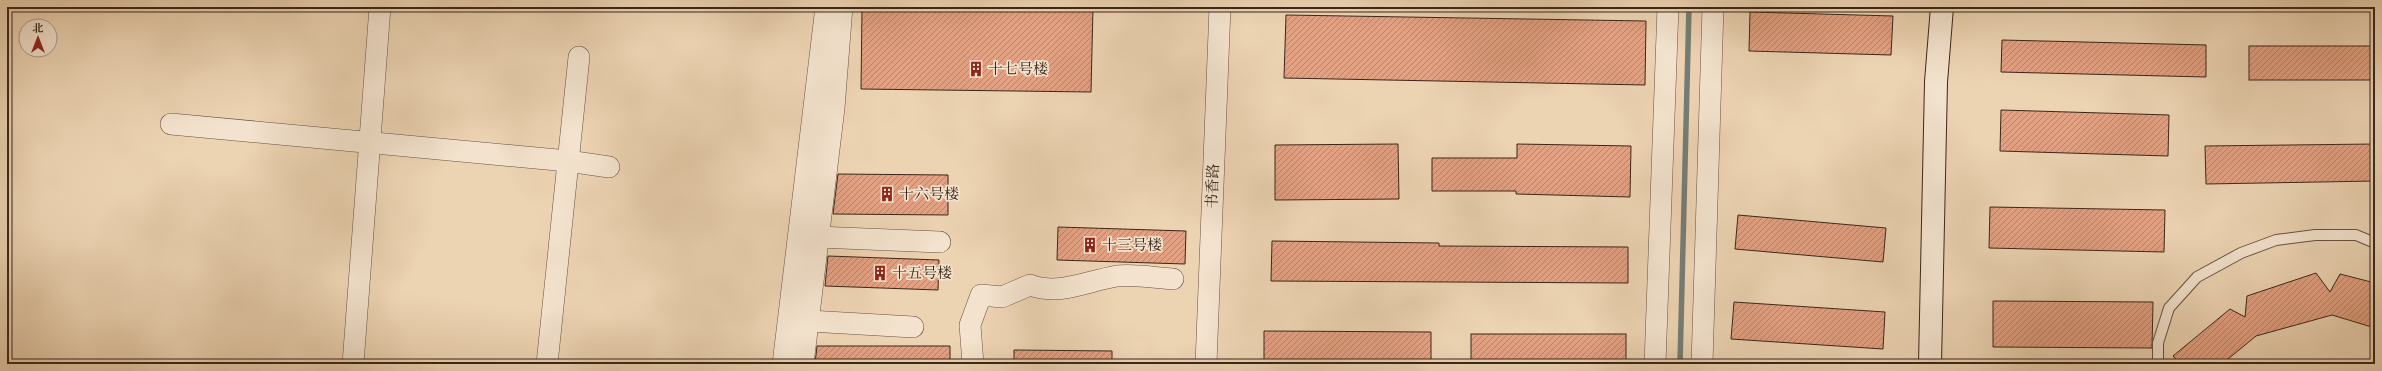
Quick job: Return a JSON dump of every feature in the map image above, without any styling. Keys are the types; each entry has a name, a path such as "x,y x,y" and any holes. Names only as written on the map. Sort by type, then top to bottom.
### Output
{"main road":[{"path":"1930,364 1936,90 1942,7"}],"street":[{"path":"353,364 380,7"},
{"path":"782,364 826,7"},
{"path":"803,364 809,321 817,237 834,108 842,7"},
{"name":"书香路","path":"1206,364 1220,7"},
{"path":"1655,364 1668,7"},
{"path":"1702,364 1713,7"},
{"path":"547,364 579,58"},
{"path":"170,124 568,161 609,167"},
{"path":"817,237 940,242"},
{"path":"973,364 970,325 981,295 1002,297 1030,285 1043,290 1066,289 1118,276 1173,279"},
{"path":"809,321 913,326"}],"lane":[{"path":"2158,364 2158,343 2169,308 2197,277 2241,253 2276,240 2315,235 2356,235 2375,243"}],"building":[{"path":"862,7 1093,7 1091,92 861,89"},
{"path":"1750,12 1893,16 1891,55 1749,51"},
{"path":"1286,15 1646,21 1645,85 1284,78"},
{"path":"2002,40 2206,45 2206,77 2001,72"},
{"path":"2249,46 2375,46 2375,80 2249,80"},
{"path":"2001,110 2169,115 2168,156 2000,151"},
{"path":"1398,144 1399,199 1275,200 1275,145"},
{"path":"1517,144 1631,146 1630,197 1516,194 1516,191 1432,191 1432,158 1517,158"},
{"path":"2375,144 2375,181 2206,184 2205,146"},
{"name":"十六号楼","path":"838,174 948,175 948,215 833,214"},
{"path":"1990,207 2165,210 2164,252 1989,248"},
{"path":"1738,215 1886,228 1883,262 1735,249"},
{"path":"1058,227 1186,231 1185,264 1057,260"},
{"path":"1272,241 1439,243 1439,246 1628,247 1628,283 1271,281"},
{"name":"十五号楼","path":"828,256 939,260 938,290 825,286"},
{"path":"2316,273 2330,292 2340,274 2375,283 2375,328 2332,315 2256,336 2222,364 2180,364 2173,356 2230,309 2245,317 2247,296"},
{"path":"1993,301 2153,302 2152,348 1993,347"},
{"path":"1734,302 1885,312 1883,349 1731,339"},
{"path":"1264,331 1431,332 1431,364 1264,364"},
{"path":"1471,334 1626,334 1626,364 1471,364"},
{"path":"817,346 950,346 950,364 815,364"},
{"path":"1014,350 1112,351 1112,364 1014,364"}],"waterway":[{"path":"1680,364 1689,7"}],"place":[{"name":"十七号楼","path":"976,69"},
{"name":"十六号楼","path":"887,194"},
{"name":"十三号楼","path":"1090,245"},
{"name":"十五号楼","path":"880,273"}]}
